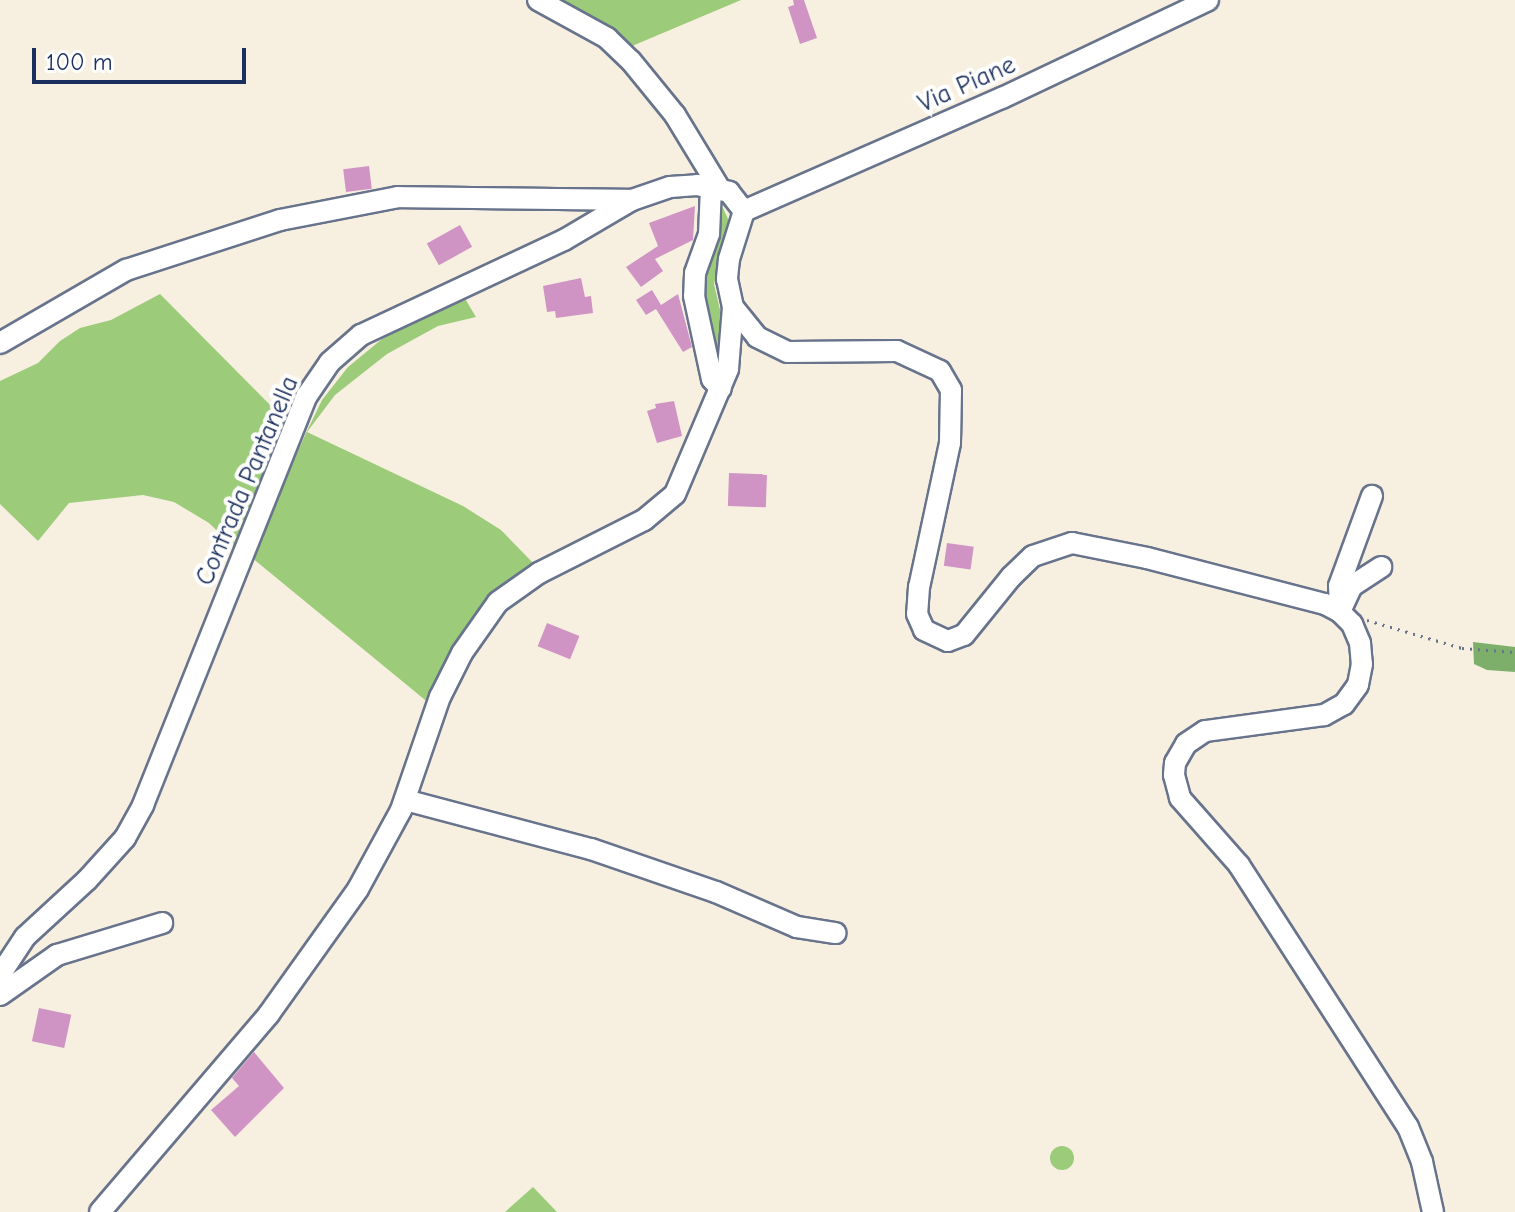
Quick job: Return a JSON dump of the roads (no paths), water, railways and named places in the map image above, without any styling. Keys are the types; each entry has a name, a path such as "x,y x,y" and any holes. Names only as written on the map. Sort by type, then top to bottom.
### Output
{"street":[{"path":"538,0 607,38 631,61 675,115 715,188 709,234 695,273 694,296 712,379 721,389"},
{"name":"Via Piane","path":"744,211 1002,98 1165,9 1208,0"},
{"name":"Contrada Pantanella","path":"0,975 25,937 87,880 125,838 143,805 306,397 330,362 361,335 564,240 632,200 670,187 715,188"},
{"path":"100,1212 278,1003 358,889 405,800 440,697 462,653 498,602 539,573 644,520 675,494 728,369 733,307 727,279 729,259 744,211 737,198 715,188"},
{"path":"5,335 126,270 280,220 398,197 632,200"},
{"path":"733,307 757,337 777,350 897,351 940,371 951,390 953,413 917,614 924,630 936,637 948,641 964,635 1011,577 1033,556 1072,543 1147,558 1325,604 1346,618"},
{"path":"1372,496 1339,586 1346,618 1360,643 1362,664 1358,685 1344,704 1324,715 1205,731 1186,744 1175,763 1174,775 1180,798 1239,865 1408,1127 1422,1162 1433,1212"},
{"path":"1346,618 1352,586 1381,567"},
{"path":"405,800 591,849 716,892 797,927 836,933"},
{"path":"0,995 57,955 162,923"}]}
